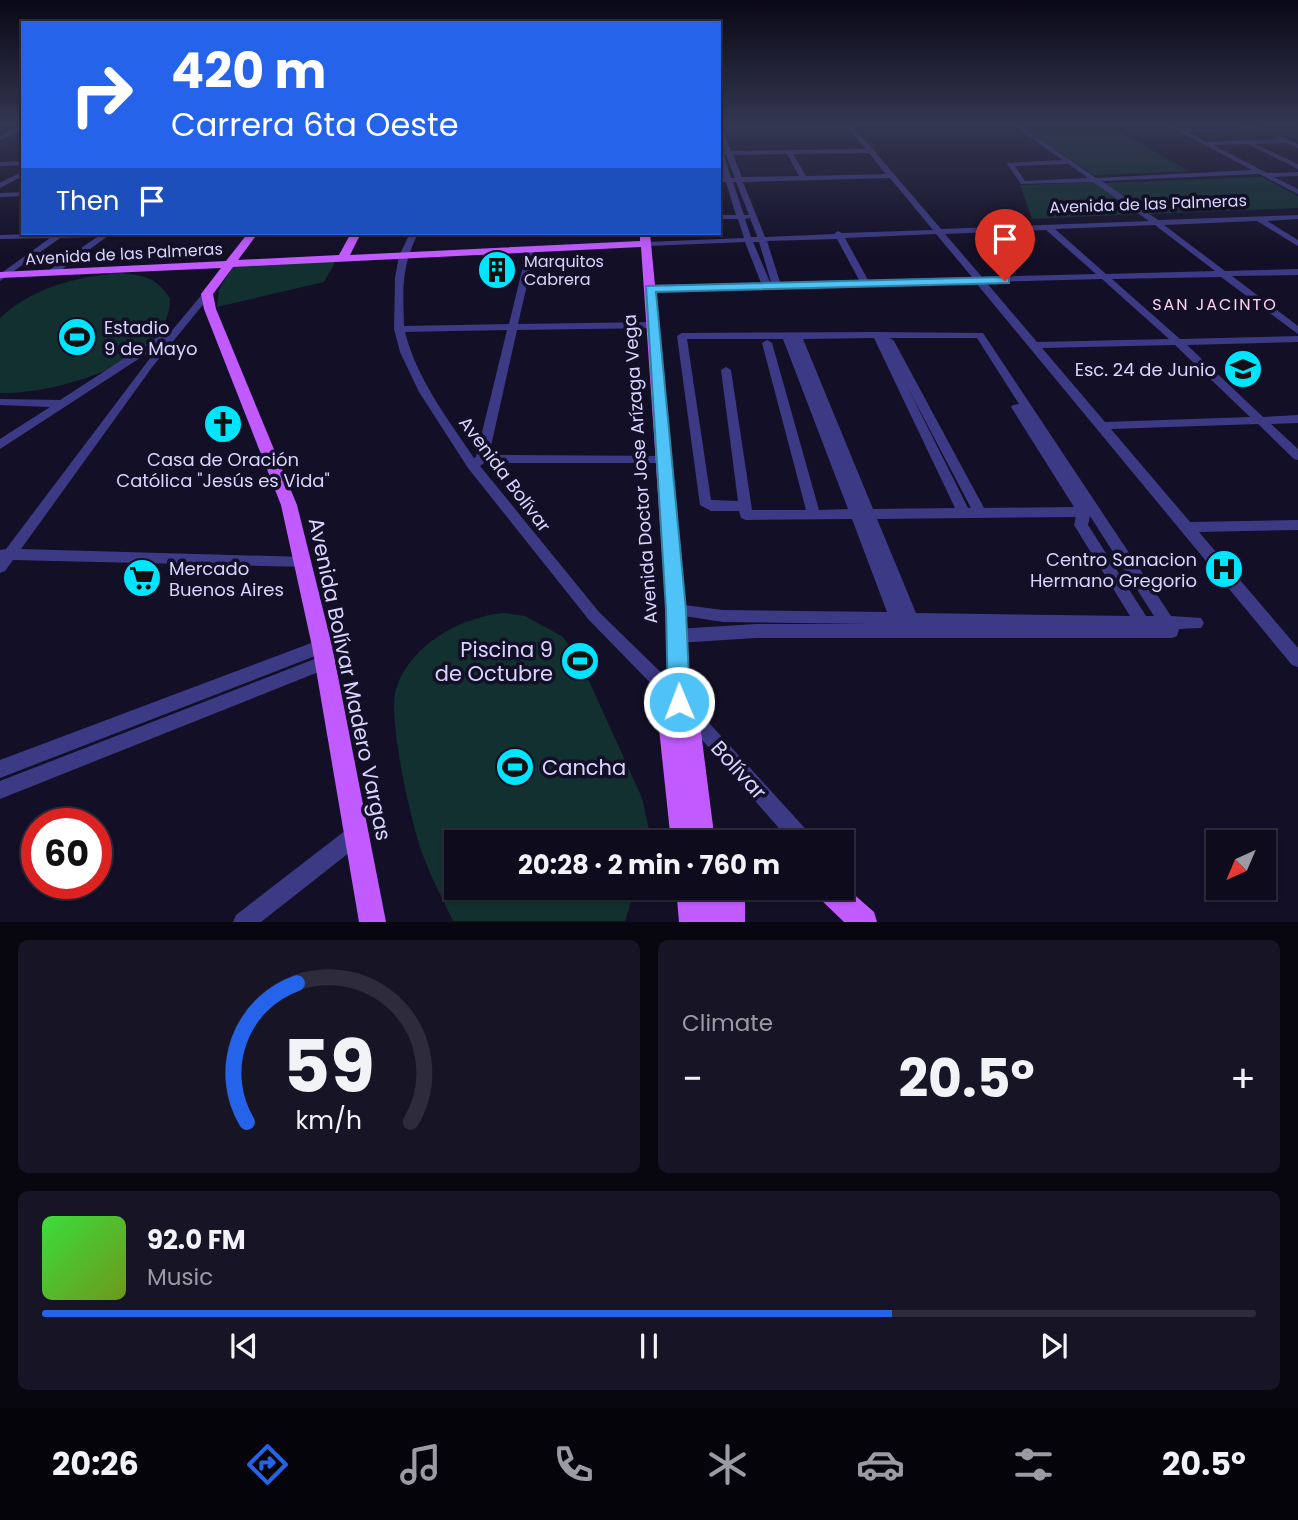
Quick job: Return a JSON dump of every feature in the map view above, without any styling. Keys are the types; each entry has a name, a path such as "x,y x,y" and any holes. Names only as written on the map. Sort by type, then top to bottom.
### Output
{"main road":[{"path":"207,294 251,235"},
{"path":"344,257 355,235"},
{"name":"Avenida de las Palmeras","path":"3,274 404,254 646,238"},
{"name":"Avenida Doctor Jose Arízaga Vega","path":"646,238 676,610 677,700 669,719 683,830"},
{"name":"Avenida Bolívar Madero Vargas","path":"207,294 210,309 289,505 323,654 373,922"},
{"name":"Avenida Doctor Jose Arízaga Vega","path":"677,700 689,724 702,830"},
{"path":"690,900 693,922"},
{"path":"710,900 713,922"},
{"path":"732,900 732,922"},
{"path":"840,900 864,922"}],"street":[{"path":"732,168 762,238 772,286"},
{"path":"798,168 804,178"},
{"path":"884,168 1298,660"},
{"path":"1013,168 1023,183 1298,174"},
{"path":"1045,168 1062,181"},
{"path":"1079,168 1224,273 1297,338"},
{"path":"1252,168 1298,192"},
{"path":"0,186 21,174"},
{"path":"772,286 748,240 724,180 891,176"},
{"path":"0,195 21,194"},
{"name":"Avenida de las Palmeras","path":"646,238 748,240 1298,216"},
{"path":"721,217 753,217"},
{"path":"1256,217 1298,244"},
{"path":"1046,226 1177,341 1298,456"},
{"path":"0,237 40,235"},
{"path":"3,274 59,235"},
{"path":"54,271 105,235"},
{"name":"Avenida Bolívar","path":"413,235 404,254 398,278 399,329 405,352 424,393 594,616 677,700"},
{"path":"839,235 866,284"},
{"path":"535,246 477,462 664,460"},
{"path":"650,288 980,282 1298,271"},
{"path":"0,567 5,554 149,364 207,294"},
{"path":"399,329 654,325"},
{"path":"0,445 122,367 178,327"},
{"path":"676,610 724,624 1172,631 1090,512 980,335 882,339 682,340"},
{"path":"1033,345 1297,338"},
{"path":"682,340 767,343 794,339"},
{"path":"794,339 904,618"},
{"path":"882,339 980,513"},
{"path":"882,339 964,513"},
{"path":"682,340 705,502 710,506 746,506"},
{"path":"767,343 814,515"},
{"path":"122,367 136,362 149,364"},
{"path":"726,370 746,515 1090,512"},
{"path":"0,402 63,404"},
{"path":"1100,426 1298,419"},
{"path":"1090,512 1081,525 1141,621"},
{"path":"1186,527 1298,525"},
{"path":"5,554 304,562"},
{"path":"677,636 724,624 904,618 1196,623"},
{"path":"0,769 323,654"},
{"path":"0,790 323,654"},
{"name":"Bolívar","path":"677,700 792,830"},
{"path":"243,922 357,834"},
{"path":"854,900 873,922"}],"green space":[{"path":"1083,168 1184,168 1189,171 1093,175"},
{"path":"1262,177 1298,196 1298,208 1150,214 1105,183"},
{"path":"1095,182 1139,214 1032,219 1020,185"},
{"path":"336,261 324,282 217,307 219,290 233,266"},
{"name":"Estadio 9 de Mayo","path":"120,273 150,279 160,286 170,299 165,322 151,341 130,358 76,381 48,388 0,393 0,318 26,298 56,285 87,277"},
{"name":"Cancha","path":"504,613 525,616 563,637 580,661 642,798 649,830 444,830 444,900 632,900 625,921 453,921 434,882 407,799 395,723 396,689 403,673 425,647 454,627"}],"place":[{"name":"Marquitos Cabrera","path":"497,270"},
{"name":"Estadio 9 de Mayo","path":"77,337"},
{"name":"Esc. 24 de Junio","path":"1243,369"},
{"name":"Casa de Oración Católica \"Jesús es Vida\"","path":"223,424"},
{"name":"Centro Sanacion Hermano Gregorio","path":"1224,569"},
{"name":"Mercado Buenos Aires","path":"142,578"},
{"name":"Piscina 9 de Octubre","path":"580,661"},
{"name":"Cancha","path":"515,767"}],"district":[{"name":"SAN JACINTO","path":"1215,304"}],"route":[{"path":"679,702 676,610 650,288 1005,281"}]}
